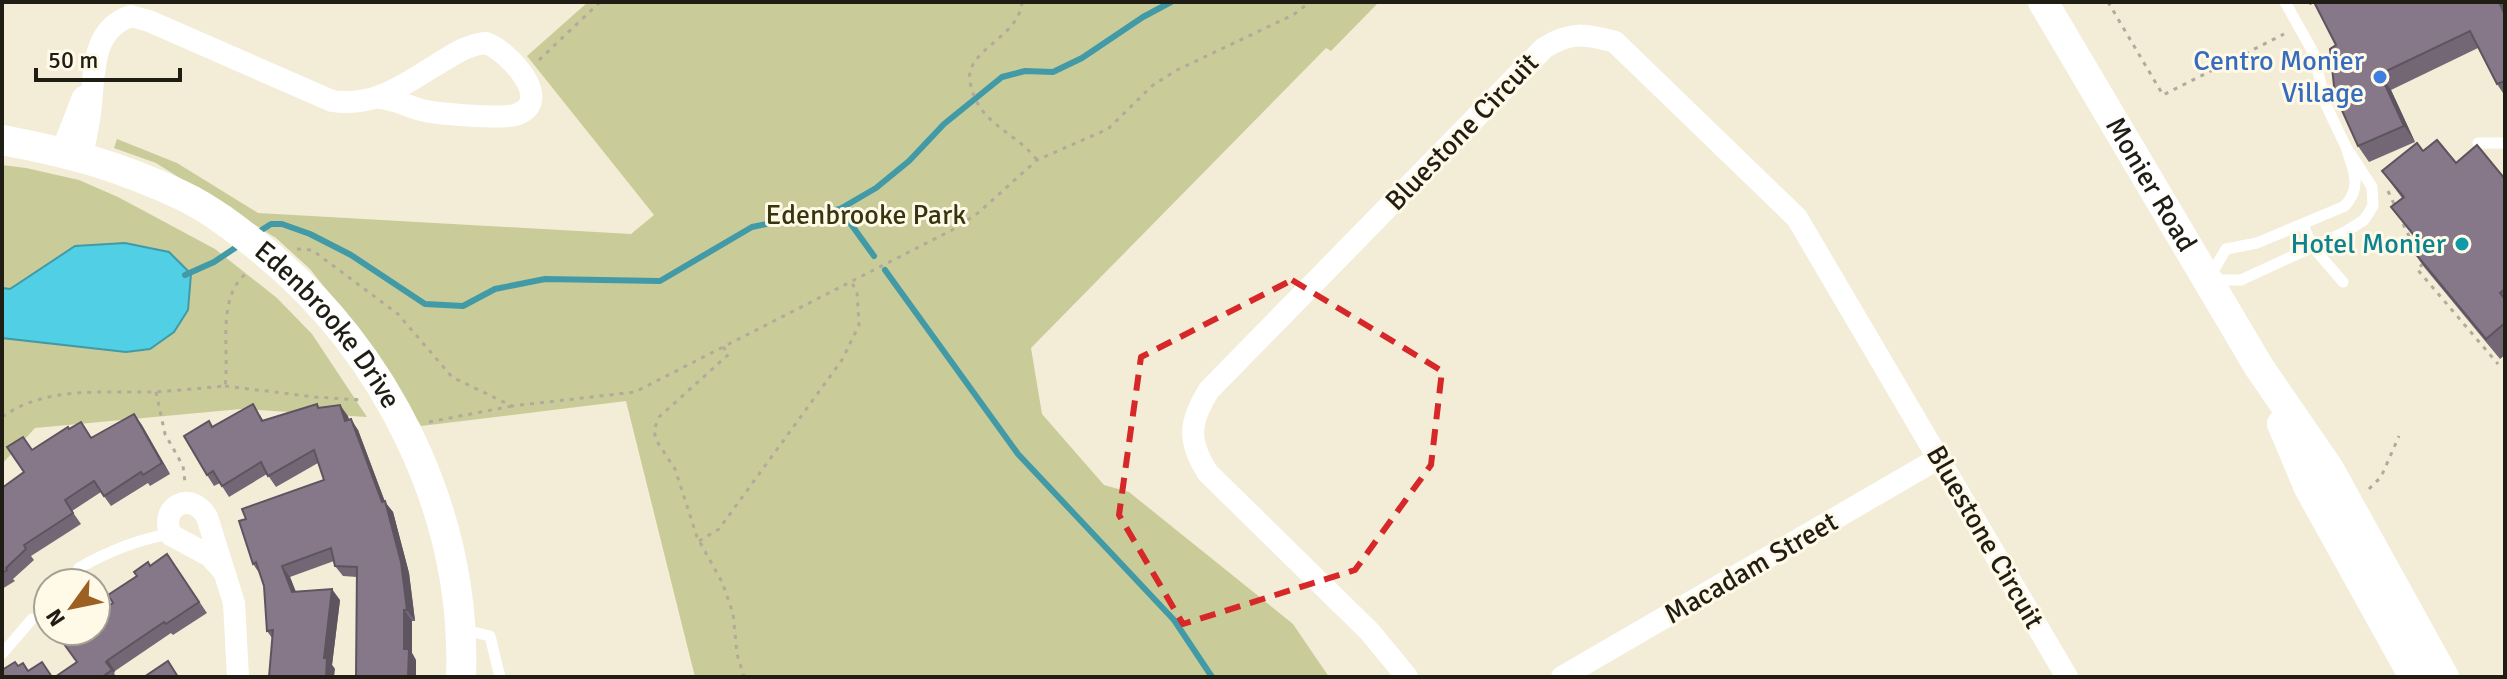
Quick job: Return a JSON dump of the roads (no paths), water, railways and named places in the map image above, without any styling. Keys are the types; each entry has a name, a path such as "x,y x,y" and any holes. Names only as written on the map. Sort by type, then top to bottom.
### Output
{"main road":[{"name":"Monier Road","path":"2043,2 2259,367 2329,469 2444,677"},
{"name":"Edenbrooke Drive","path":"2,140 72,154 183,196 292,262 372,371 406,428 426,477 447,542 461,629 461,677"},
{"name":"Monier Road","path":"2259,367 2309,488 2414,677"}],"street":[{"path":"72,154 80,104 90,86 105,34 137,9 324,100 354,102 380,98 453,54 480,43 495,46 523,76 532,98 527,107 514,115 427,111 380,98"},
{"name":"Bluestone Circuit","path":"1407,677 1370,632 1208,473 1198,457 1191,431 1198,408 1209,390 1544,48 1561,38 1586,34 1615,42 1797,218 2067,677"},
{"name":"Macadam Street","path":"1562,677 1939,458"},
{"path":"224,572 210,556 176,540 168,527 170,513 184,503 198,506 207,515 234,603 238,677"}],"lane":[{"path":"2208,280 2241,280 2345,232 2364,220 2373,206 2372,187 2346,147 2326,105 2313,52 2285,2"},
{"path":"2478,143 2505,143"},
{"path":"2208,280 2226,249 2257,243 2345,206 2355,195 2355,179 2346,147"},
{"path":"2303,225 2312,246 2343,282"},
{"path":"81,567 146,538 171,534"},
{"path":"2,654 32,619"},
{"path":"461,629 490,636 500,677"}],"water":[{"path":"125,243 169,252 191,274 188,310 174,332 150,349 126,352 2,338 2,288 10,289 75,246"}],"waterway":[{"path":"257,233 271,224 282,224 310,234 351,255 425,304 463,306 495,289 545,279 660,281 752,227 840,209 876,188 909,161 944,124 1002,77 1025,71 1053,72 1082,58 1171,2"},
{"path":"840,209 874,256"},
{"path":"185,275 214,262 241,244"},
{"path":"885,270 1018,454 1174,620 1212,677"}],"place":[{"name":"Centro Monier Village","path":"2380,77"},
{"name":"Hotel Monier","path":"2462,244"}],"park label":[{"name":"Edenbrooke Park","path":"866,215"}]}
